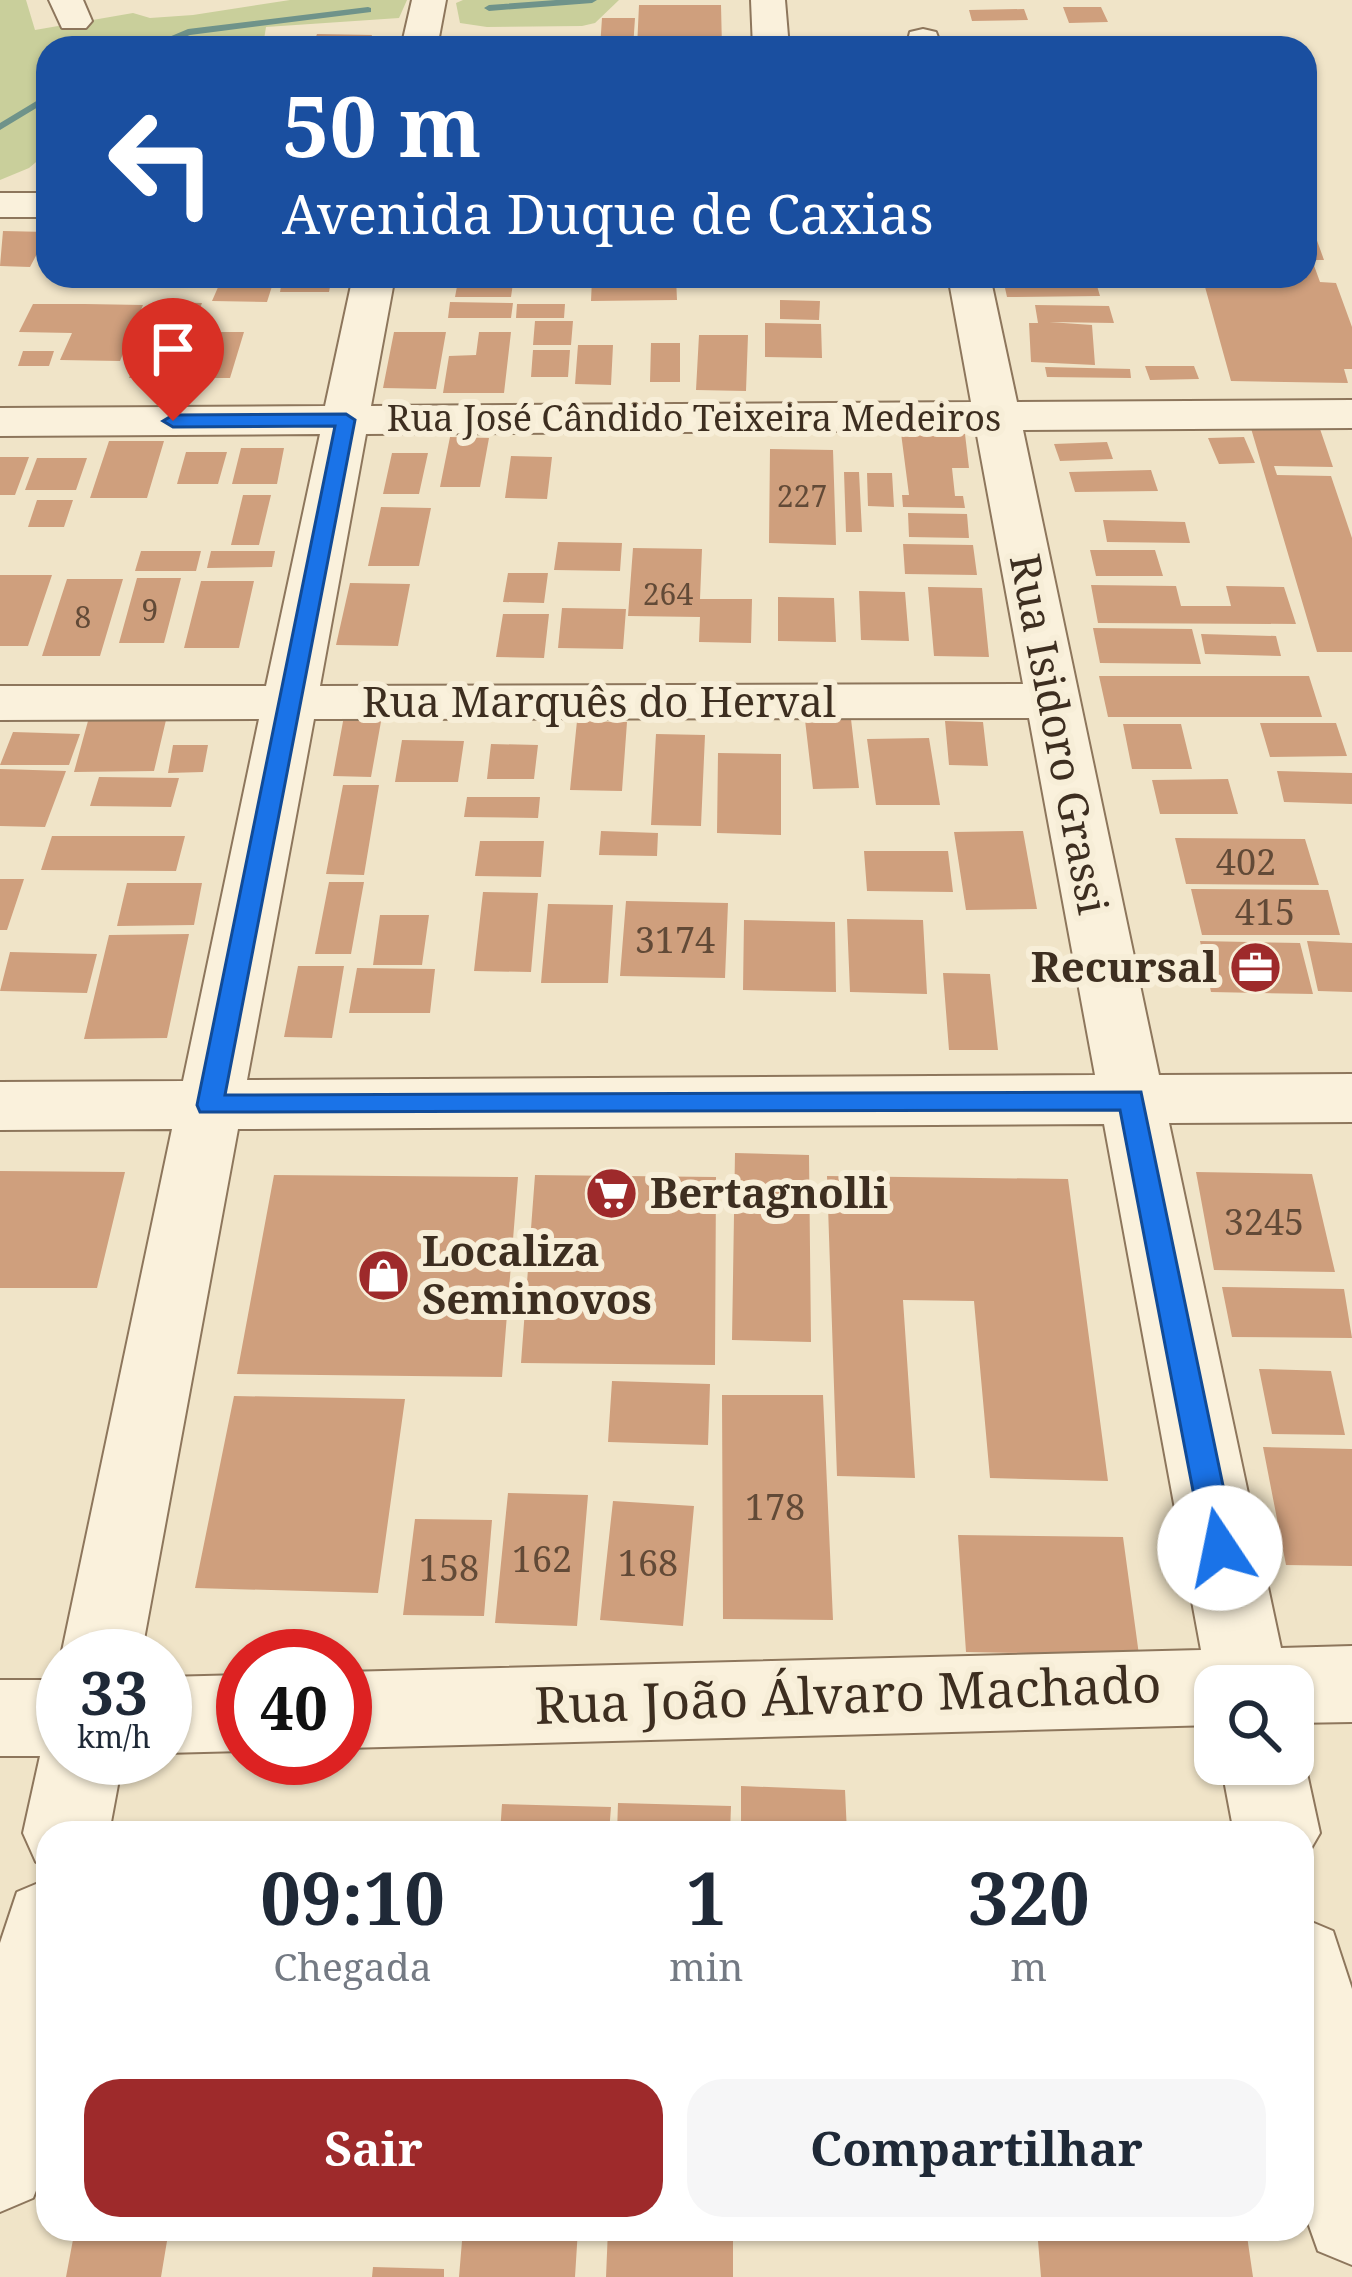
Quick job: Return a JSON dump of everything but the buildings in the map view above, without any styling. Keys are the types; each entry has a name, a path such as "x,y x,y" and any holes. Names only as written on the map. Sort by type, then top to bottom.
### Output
{"street":[{"path":"422,36 429,0"},
{"path":"768,0 770,36"},
{"path":"0,205 36,205"},
{"path":"106,1629 372,288"},
{"name":"Rua Isidoro Grassi","path":"971,288 1244,1665"},
{"name":"Rua José Cândido Teixeira Medeiros","path":"0,422 1352,414"},
{"name":"Rua Marquês do Herval","path":"0,703 1053,701"},
{"path":"0,1106 1352,1098"},
{"name":"Rua João Álvaro Machado","path":"1314,1684 1352,1684"},
{"name":"Rua João Álvaro Machado","path":"372,1709 1194,1686"},
{"path":"0,1718 36,1718"},
{"path":"68,1821 76,1785"},
{"path":"1267,1785 1274,1821"},
{"path":"0,2165 36,1984"},
{"path":"1314,2023 1352,2217"}],"green space":[{"path":"0,0 26,0 35,30 133,13 150,18 193,15 290,0 407,0 399,18 266,27 265,36 36,36 36,162 0,180"},
{"path":"619,0 595,23 582,26 487,27 460,23 456,3"}],"waterway":[{"path":"489,8 592,0"},
{"path":"178,36 368,10"},
{"path":"0,127 36,104"}],"place":[{"name":"Recursal","path":"1256,967"},
{"name":"Bertagnolli","path":"611,1193"},
{"name":"Localiza Seminovos","path":"383,1275"}],"route":[{"path":"173,421 346,420 210,1105 1132,1100 1220,1548"}]}
